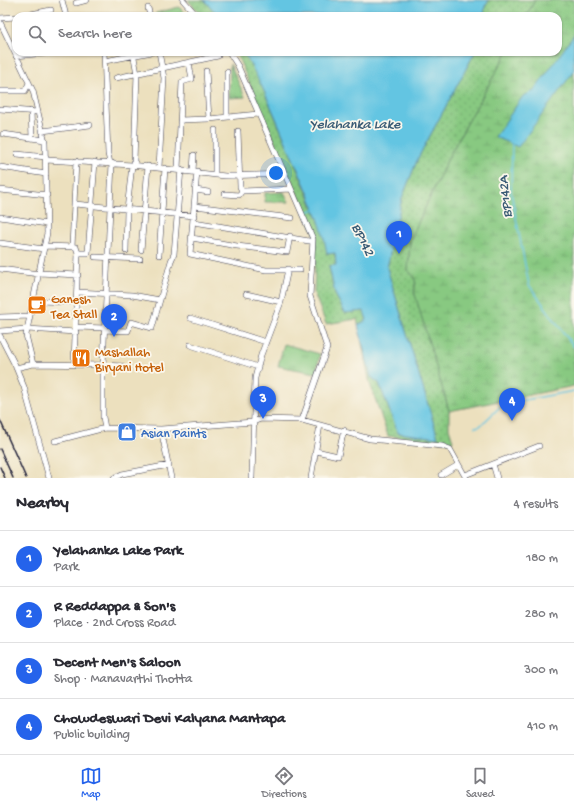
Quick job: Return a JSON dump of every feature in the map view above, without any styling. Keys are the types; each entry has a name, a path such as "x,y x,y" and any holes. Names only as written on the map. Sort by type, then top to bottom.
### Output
{"street":[{"path":"62,0 65,12"},
{"path":"76,4 87,0"},
{"path":"183,0 194,12"},
{"path":"148,8 149,12"},
{"path":"41,12 51,10"},
{"path":"0,18 12,17"},
{"path":"0,22 12,48"},
{"path":"16,56 29,83 45,140 47,224 44,248 26,335 33,364"},
{"path":"104,56 108,154 111,163 103,365 103,417 105,428"},
{"path":"105,61 125,56"},
{"path":"126,251 127,210 134,165 137,74 133,56"},
{"path":"159,255 163,92 160,56"},
{"path":"116,78 218,56"},
{"path":"232,56 238,66 313,239 310,296 327,348 302,420"},
{"path":"0,331 27,329 105,329 128,331 131,322 152,328 174,254 178,214 182,82 192,79 189,63"},
{"path":"206,71 209,119"},
{"path":"227,72 228,117"},
{"path":"0,91 25,91 29,83"},
{"path":"0,109 38,112"},
{"path":"31,111 32,138"},
{"path":"180,120 209,119 258,114"},
{"path":"42,131 90,125"},
{"path":"215,130 215,174"},
{"path":"238,131 242,191"},
{"path":"3,134 45,140"},
{"path":"16,154 46,159 148,166 240,176 284,174"},
{"path":"194,155 196,190 190,254 266,270 300,270"},
{"path":"72,247 76,161"},
{"path":"78,253 88,253 94,162"},
{"path":"141,250 148,166"},
{"path":"0,167 46,174"},
{"path":"225,194 239,195 242,191 291,189"},
{"path":"0,190 47,196"},
{"path":"196,190 208,192"},
{"path":"74,204 92,204 109,208 178,214 261,234 290,236 309,241"},
{"path":"195,206 292,218"},
{"path":"0,217 47,224"},
{"path":"192,238 237,246 287,252 290,236"},
{"path":"0,243 44,248 76,248 78,253 78,275 77,329 74,363"},
{"path":"95,257 140,259"},
{"path":"0,269 39,274 78,275"},
{"path":"252,478 253,422 256,378 266,342 281,302 288,269"},
{"path":"77,292 106,293 160,300"},
{"path":"246,294 281,302"},
{"path":"33,301 77,302"},
{"path":"0,317 30,316"},
{"path":"190,318 266,342"},
{"path":"0,336 24,387 49,478"},
{"path":"190,345 258,367"},
{"path":"16,368 33,364 74,363 122,366"},
{"path":"55,440 105,428 161,429 253,422 261,419 302,420 344,430 370,439 442,446 450,449 465,477 539,446"},
{"path":"311,478 320,425"},
{"path":"161,429 171,478"},
{"path":"316,451 338,456 344,430"},
{"path":"493,464 496,478"},
{"path":"114,478 122,474 168,465"},
{"path":"441,474 458,465"}],"green space":[{"path":"188,0 204,0 215,12 198,12"},
{"path":"489,0 535,0 528,12 484,12 485,6"},
{"path":"535,0 574,0 574,386 449,411 413,291 416,283 408,270 410,240 450,154 505,56 562,56 562,12 528,12"},
{"path":"179,7 184,12 160,12"},
{"path":"237,56 246,56 256,72 325,235 327,254 335,253 336,265 329,266 335,294 345,313 364,311 367,320 367,356 371,377 379,383 398,433 438,438 387,268 402,198 418,158 473,56 505,56 450,154 410,240 408,270 415,279 414,291 449,411 449,428 453,441 388,436 370,384 357,319 326,324 314,293 316,237"},
{"path":"230,64 245,97 229,98"},
{"path":"284,192 289,202 265,202 265,193"},
{"path":"284,344 320,354 316,373 278,366"}],"water":[{"path":"204,0 489,0 485,6 484,12 215,12"},
{"path":"574,35 574,71 518,147 495,137 523,96 534,91 559,56 562,56 562,52"},
{"name":"Yelahanka Lake","path":"245,56 473,56 418,158 402,198 387,268 438,438 398,433 379,383 371,377 358,325 367,320 364,311 345,313 335,294 329,266 336,265 335,253 327,254 325,241 317,215 307,190 263,89"}],"waterway":[{"name":"BP142A","path":"512,144 511,192 529,285 574,347"},
{"path":"304,213 315,209"},
{"name":"BP142","path":"475,427 480,426 503,404 574,391"}],"railway":[{"path":"0,420 26,478"},
{"path":"0,449 13,478"},
{"path":"0,467 5,478"}],"place":[{"name":"Yelahanka Lake Park","path":"399,254"},
{"name":"Ganesh Tea Stall","path":"37,305"},
{"name":"R Reddappa & Son's","path":"114,337"},
{"name":"Mashallah Biryani Hotel","path":"81,358"},
{"name":"Decent Men's Saloon","path":"263,419"},
{"name":"Chowdeswari Devi Kalyana Mantapa","path":"512,421"},
{"name":"Asian Paints","path":"127,432"}]}
